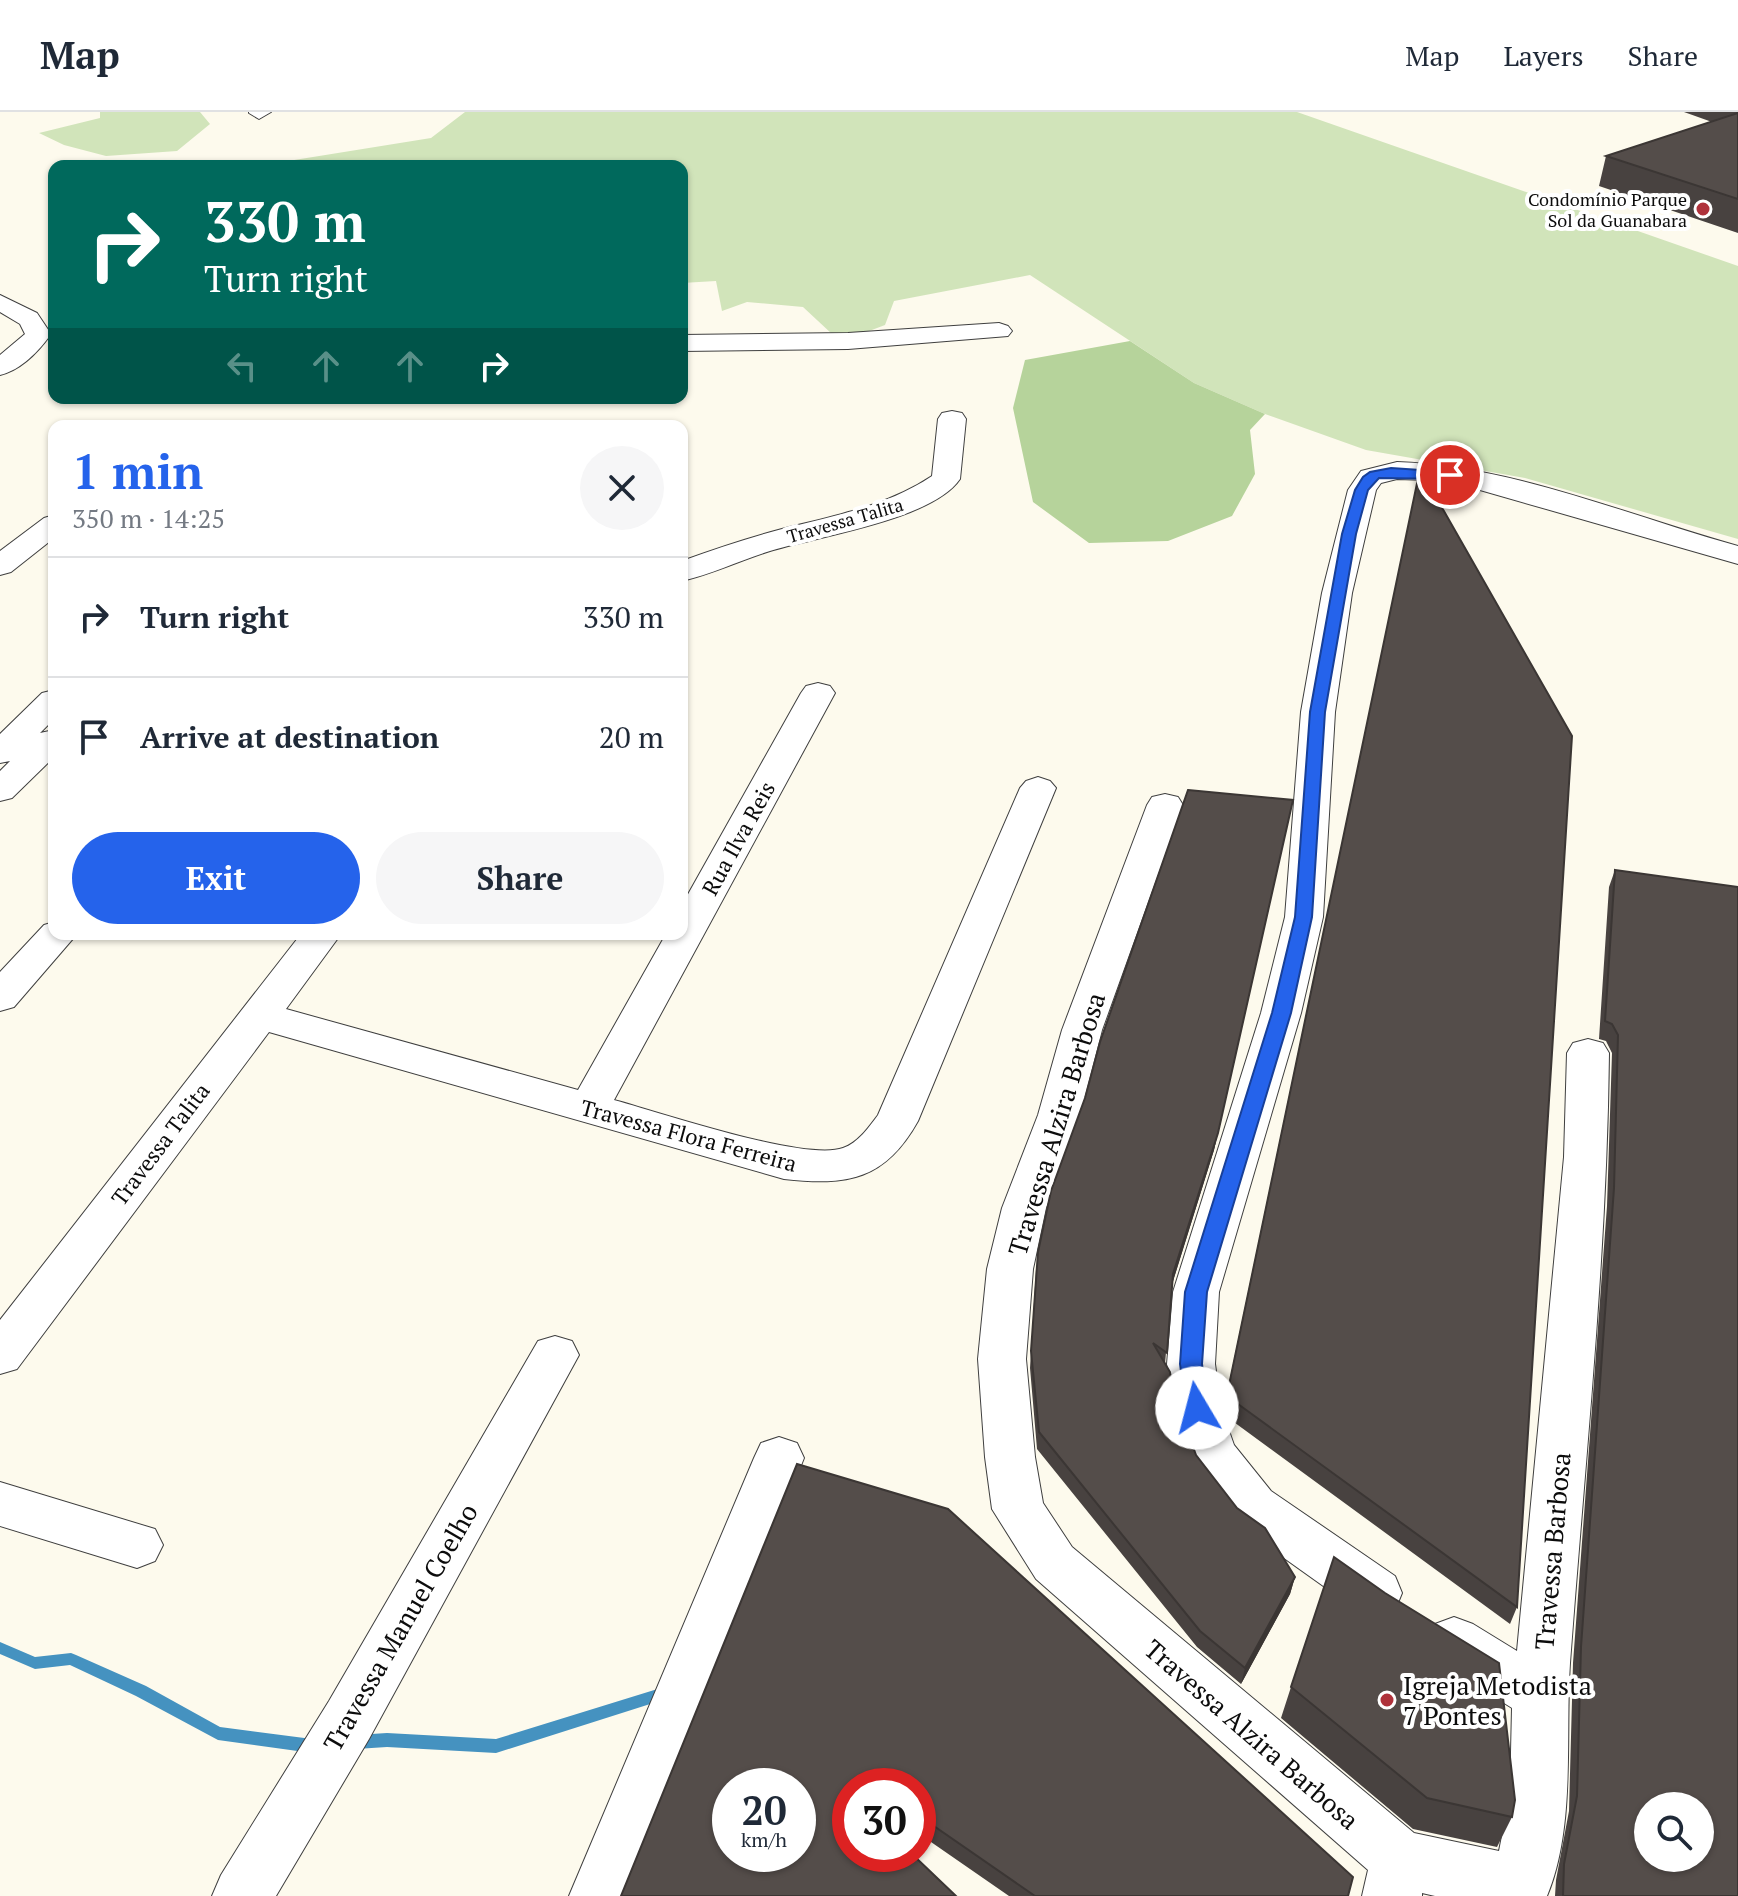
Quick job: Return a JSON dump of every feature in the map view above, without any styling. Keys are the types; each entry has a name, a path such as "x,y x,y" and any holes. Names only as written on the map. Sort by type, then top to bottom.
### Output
{"street":[{"path":"0,290 23,289 42,299"},
{"path":"0,302 27,317 37,326 38,334 20,355 0,367"},
{"path":"688,343 848,341 999,331"},
{"name":"Travessa Talita","path":"688,570 734,552 893,509 918,498 946,479 952,419"},
{"path":"1540,1695 1414,1618 1253,1507 1213,1455 1197,1408 1191,1364 1196,1292 1281,1013 1304,917 1318,712 1337,593 1367,480 1391,472 1450,475 1488,482 1738,555"},
{"path":"0,566 48,529"},
{"name":"Rua Ilva Reis","path":"688,928 818,693"},
{"path":"6,768 48,708"},
{"path":"6,768 48,743"},
{"name":"Travessa Flora Ferreira","path":"258,1015 784,1163 839,1166 866,1158 882,1143 897,1121 1038,788"},
{"name":"Travessa Alzira Barbosa","path":"1165,805 1082,1030 1059,1115 1024,1208 1010,1269 1002,1359 1010,1457 1018,1509 1054,1563 1396,1878"},
{"path":"0,997 52,940"},
{"name":"Travessa Talita","path":"0,1355 317,940"},
{"name":"Rua Ilva Reis","path":"588,1109 681,940"},
{"name":"Travessa Barbosa","path":"1396,1878 1522,1885 1539,1796 1540,1695 1586,1157 1588,1053"},
{"name":"Travessa Manuel Coelho","path":"242,1896 349,1720 555,1355"},
{"path":"599,1896 779,1458"},
{"path":"0,1504 137,1545"}],"green space":[{"path":"100,112 200,112 210,124 177,151 106,156 64,145 39,133 100,118"},
{"path":"465,112 1297,112 1738,266 1738,539 1525,478 1366,450 1265,414 1194,383 1030,275 894,301 885,325 848,339 832,334 803,307 747,302 722,311 716,281 688,283 688,160 294,160 431,138"},
{"path":"1130,341 1194,383 1265,414 1250,430 1255,474 1232,516 1168,541 1089,543 1033,502 1013,408 1025,360"}],"building":[{"path":"1738,113 1738,199 1606,156"},
{"path":"1420,469 1572,736 1517,1607 1231,1399 1228,1390"},
{"path":"1188,790 1293,800 1218,1133 1173,1274 1167,1353 1153,1343 1170,1372 1173,1392 1196,1455 1237,1508 1265,1528 1295,1577 1245,1668 1200,1631 1039,1432 1031,1351 1038,1252 1051,1191"},
{"path":"1615,870 1738,887 1738,1896 1563,1896 1564,1864 1577,1796 1581,1647 1614,1188 1618,1035 1612,1024 1605,1021"},
{"path":"797,1464 948,1509 1353,1877 1348,1896 1035,1896 936,1827 936,1768 832,1768 832,1872 931,1872 956,1896 621,1896"},
{"name":"Igreja Metodista 7 Pontes","path":"1334,1557 1385,1593 1499,1663 1515,1800 1512,1817 1427,1798 1291,1687"}],"waterway":[{"path":"0,1648 35,1663 71,1659 141,1691 218,1733 312,1746"},
{"path":"356,1742 387,1740 496,1746 664,1693"}],"place":[{"name":"Condomínio Parque Sol da Guanabara","path":"1703,209"},
{"name":"Igreja Metodista 7 Pontes","path":"1387,1700"}],"route":[{"path":"1197,1408 1191,1364 1196,1292 1281,1013 1304,917 1318,712 1349,534 1362,490 1367,480 1375,475 1391,472 1450,475"}]}
